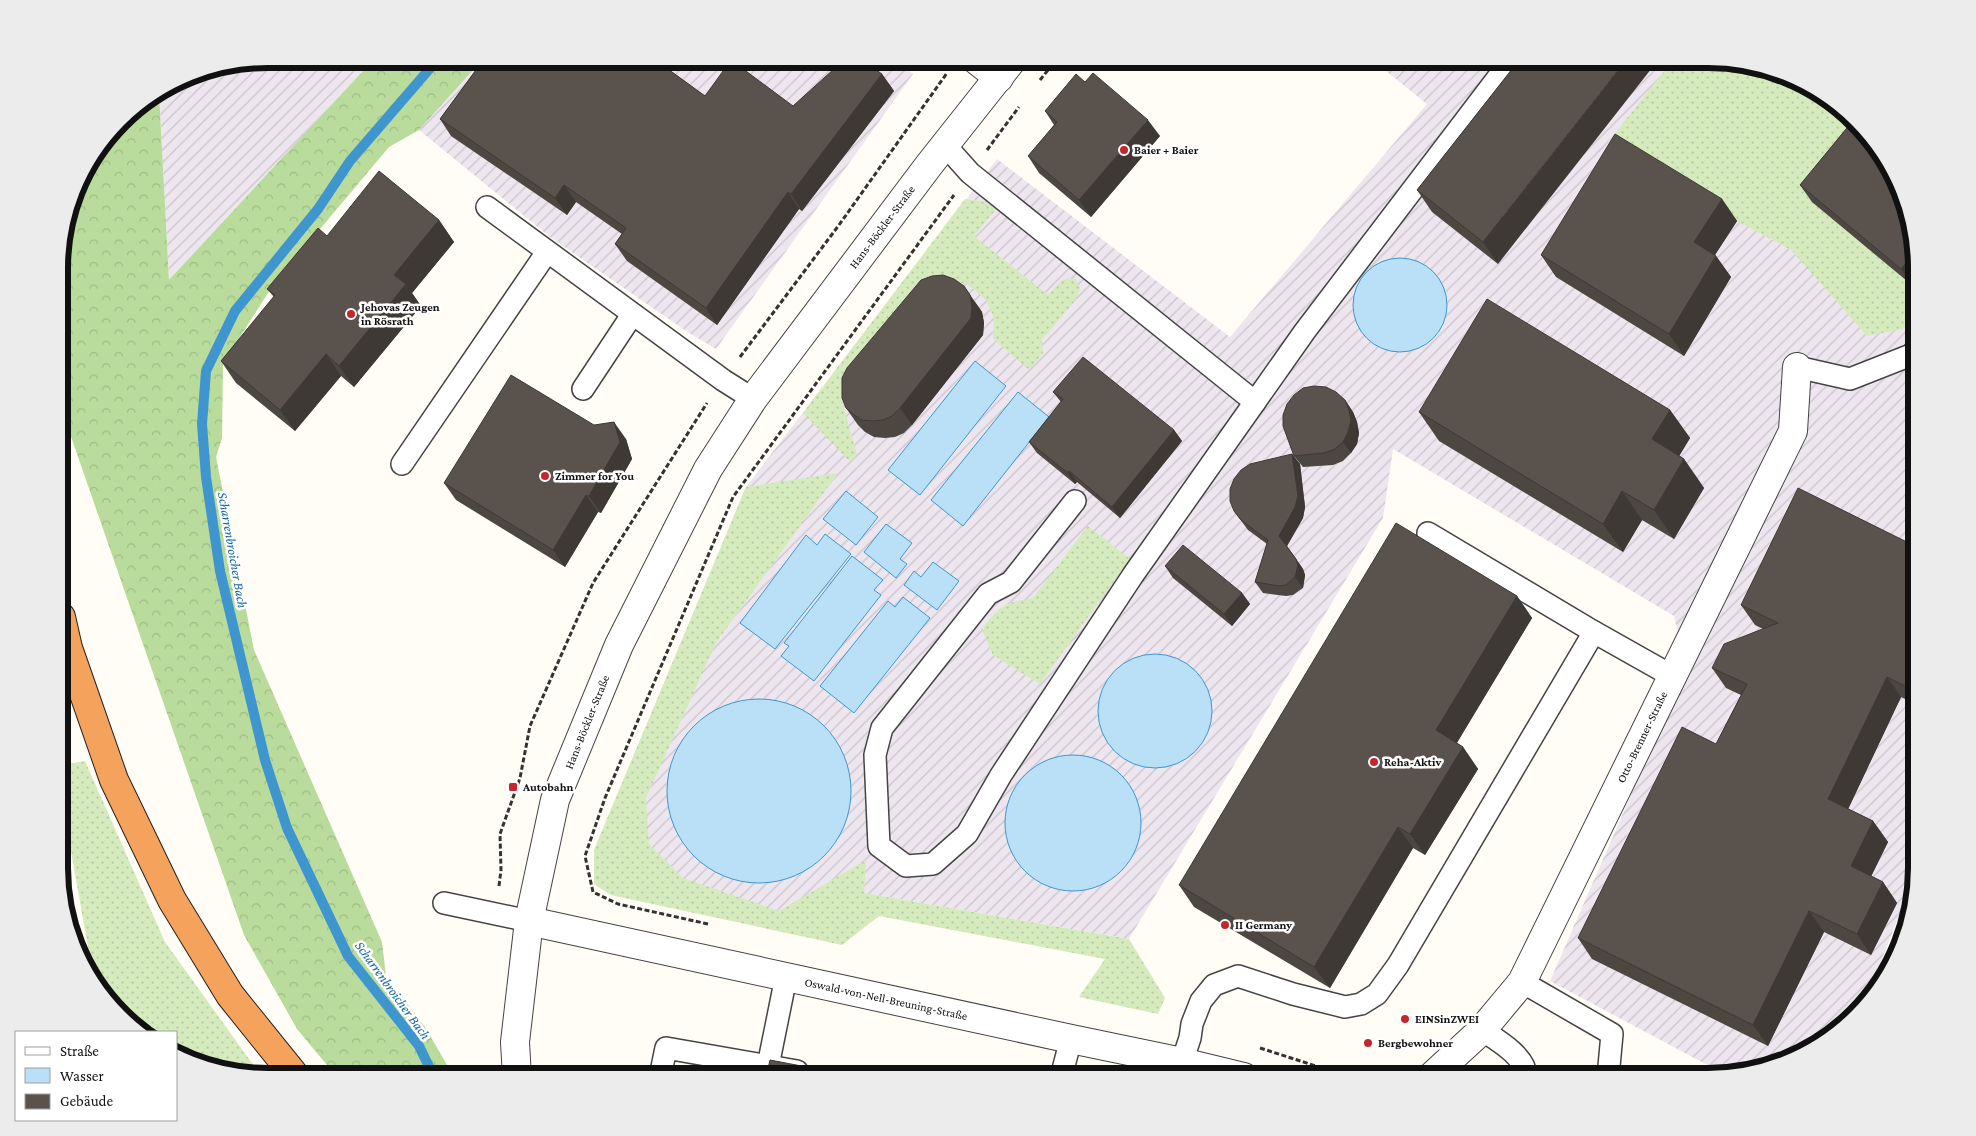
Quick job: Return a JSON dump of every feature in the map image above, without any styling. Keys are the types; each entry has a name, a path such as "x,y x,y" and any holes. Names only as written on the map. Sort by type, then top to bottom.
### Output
{"highway":[{"path":"68,648 114,780 172,900 230,995 289,1068"}],"street":[{"name":"Hans-Böckler-Straße","path":"516,1068 515,1042 529,921 555,800 619,645 708,469 753,399 944,144 1006,68"},
{"name":"Otto-Brenner-Straße","path":"1442,1068 1482,1030 1522,982 1793,431 1797,367"},
{"name":"Oswald-von-Nell-Breuning-Straße","path":"529,921 1071,1039 1179,1068"}],"lane":[{"path":"1074,501 1011,582 988,594 882,728 875,755 879,846 906,866 933,864 967,834 1001,775 1127,583 1305,330 1505,68"},
{"path":"944,144 970,173 1255,402"},
{"path":"486,207 722,380 753,399"},
{"path":"402,464 547,252"},
{"path":"584,389 632,315"},
{"path":"1797,367 1850,379 1908,357"},
{"path":"1428,533 1672,676"},
{"path":"1183,1068 1192,1024 1201,1001 1214,985 1238,976 1293,994 1344,1007 1361,1004 1377,994 1398,965 1594,632"},
{"path":"444,903 529,921"},
{"path":"768,1066 786,977"},
{"path":"1522,982 1612,1034 1609,1068"},
{"path":"1482,1030 1503,1043 1517,1056 1524,1068"},
{"path":"1063,1068 1071,1039"},
{"path":"662,1068 666,1048 738,1068"},
{"path":"751,1068 768,1066 778,1068"}],"shaded area":[{"path":"366,68 169,281 159,99 203,78 242,69"},
{"path":"475,68 906,68 913,74 716,349 686,331 550,237 419,130"},
{"path":"1382,68 1721,68 1747,71 1773,78 1797,88 1820,101 1859,136 1875,156 1888,179 1902,216 1908,255 1908,881 1907,896 1872,983 1850,1010 1820,1035 1797,1048 1760,1062 1734,1067 1713,1068 1550,981 1686,669 1674,616 1393,449 1383,518 1129,939 863,893 799,935 611,895 594,884 594,850 746,487 997,159 1230,337 1427,104"}],"green space":[{"path":"366,68 475,68 419,130 389,147 273,285 223,364 222,438 216,457 254,650 382,942 386,976 425,1027 449,1068 330,1068 297,1029 244,935 68,428 68,255 74,216 88,179 101,156 126,126 159,99 169,280"},
{"path":"1667,68 1721,68 1747,71 1773,78 1797,88 1820,101 1850,126 1875,156 1888,179 1898,203 1907,242 1908,323 1903,329 1867,336 1791,250 1737,221 1608,142"},
{"path":"965,199 981,201 998,207 974,236 1048,295 1063,280 1076,279 1080,288 1077,298 1042,340 1043,353 1029,370 993,339 994,318 986,300 967,284 947,280 841,398 857,454 850,462 803,413"},
{"path":"838,473 716,643 646,798 649,844 683,878 779,911 866,860 864,893 1129,939 1165,998 1158,1014 1079,997 1105,959 879,916 842,945 611,895 594,884 594,850 746,487"},
{"path":"1088,526 1130,559 1040,684 993,655 982,629 1003,606 1033,598"},
{"path":"85,761 165,942 256,1068 216,1062 178,1047 178,1031 156,1031 116,999 101,980 91,962 68,834 68,764"}],"water":[{"path":"1400,258 1418,262 1433,272 1443,287 1447,305 1443,323 1433,338 1418,348 1400,352 1382,348 1367,338 1357,323 1353,305 1357,287 1367,272 1382,262"},
{"path":"975,361 1006,386 920,495 888,470"},
{"path":"1018,392 1049,417 963,526 931,500"},
{"path":"846,491 878,517 856,545 823,519"},
{"path":"886,524 912,543 900,559 907,564 896,578 864,552"},
{"path":"825,534 851,554 775,649 740,623 806,535 817,545"},
{"path":"852,556 883,580 874,590 881,595 814,681 781,656 789,646 784,643"},
{"path":"933,562 959,581 937,610 904,585 914,571 921,577"},
{"path":"903,597 930,618 854,713 820,686 888,601 895,607"},
{"path":"1155,654 1177,659 1195,671 1207,689 1212,711 1207,733 1195,751 1177,763 1155,768 1133,763 1115,751 1103,733 1098,711 1103,689 1115,671 1133,659"},
{"path":"768,699 777,700 803,709 830,732 841,747 850,773 850,809 841,835 818,862 803,873 777,882 750,883 741,882 715,873 688,850 677,835 668,809 667,782 668,773 677,747 700,720 715,709 741,700"},
{"path":"1073,755 1099,760 1111,766 1121,775 1130,785 1136,797 1141,823 1136,849 1130,861 1121,871 1111,880 1099,886 1073,891 1047,886 1035,880 1025,871 1016,861 1010,849 1005,823 1010,797 1016,785 1025,775 1035,766 1047,760"}],"building":[{"path":"477,68 666,68 705,96 725,68 742,68 793,106 835,68 873,68 882,74 791,194 788,192 706,308 615,244 626,228 564,185 555,198 440,119"},
{"path":"1513,68 1620,68 1483,242 1417,190"},
{"path":"1093,73 1148,120 1079,200 1028,156 1057,122 1045,111 1076,74 1085,82"},
{"path":"1849,125 1875,156 1888,179 1902,216 1908,261 1901,269 1800,185"},
{"path":"1615,134 1722,199 1694,242 1716,256 1669,334 1541,255"},
{"name":"Jehovas Zeugen in Rösrath","path":"379,171 439,220 394,275 406,284 339,366 326,354 280,410 221,361 275,295 267,289 318,228 327,236"},
{"path":"943,275 954,279 964,286 970,295 971,318 892,416 883,420 862,420 846,408 842,398 842,378 847,368 921,280"},
{"path":"1487,299 1670,410 1652,439 1684,459 1654,510 1622,491 1603,524 1419,412"},
{"path":"1083,357 1174,430 1112,507 1069,471 1068,473 1029,442 1063,399 1053,392"},
{"name":"Zimmer for You","path":"511,375 594,425 614,422 620,442 589,496 586,495 553,550 444,483"},
{"path":"1314,386 1326,387 1336,392 1345,400 1351,421 1348,432 1343,442 1335,449 1324,453 1294,456 1283,426 1283,415 1287,404 1294,395 1303,388"},
{"path":"1292,454 1298,496 1295,507 1279,536 1296,559 1298,565 1295,577 1286,585 1279,586 1255,582 1268,540 1241,520 1234,511 1230,501 1230,489 1234,479 1241,470 1250,464"},
{"path":"1798,488 1908,543 1908,688 1887,677 1828,799 1873,821 1851,866 1883,882 1857,934 1809,911 1753,1025 1578,938 1682,727 1716,744 1747,684 1712,668 1724,644 1778,623 1741,605"},
{"name":"Reha-Aktiv","path":"1396,523 1517,596 1436,730 1463,747 1410,834 1398,827 1314,967 1179,885"},
{"path":"1183,545 1242,593 1224,614 1165,566"},
{"path":"770,1060 812,1068 768,1068"}],"waterway":[{"name":"Scharrenbroicher Bach","path":"430,68 350,161 318,209 235,311 206,371 202,424 206,477 220,571 265,760 287,828 348,956 419,1046 430,1068"}],"place":[{"name":"Baier + Baier","path":"1124,150"},
{"name":"Jehovas Zeugen in Rösrath","path":"351,314"},
{"name":"Zimmer for You","path":"545,476"},
{"name":"Reha-Aktiv","path":"1374,762"},
{"name":"Autobahn","path":"513,787"},
{"name":"II Germany","path":"1225,925"},
{"name":"EINSinZWEI","path":"1405,1019"},
{"name":"Bergbewohner","path":"1368,1043"}]}
